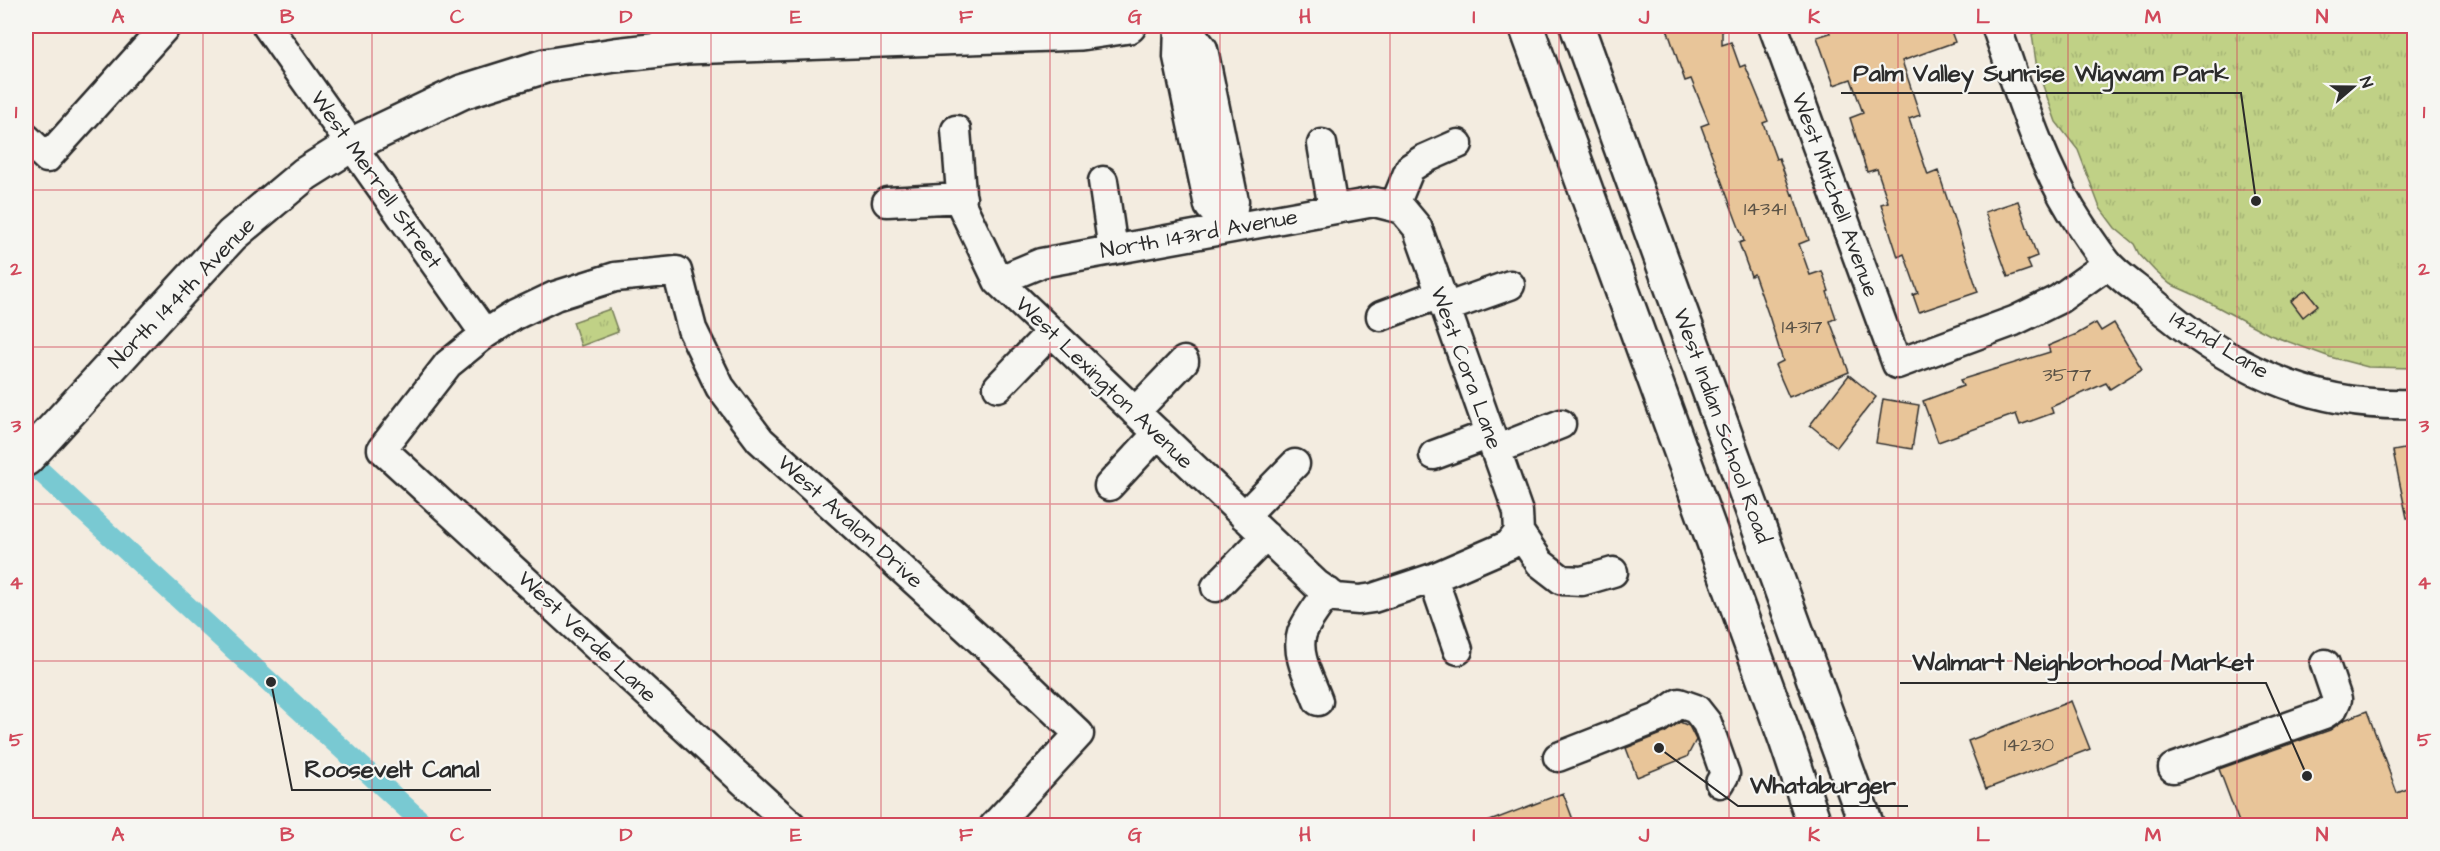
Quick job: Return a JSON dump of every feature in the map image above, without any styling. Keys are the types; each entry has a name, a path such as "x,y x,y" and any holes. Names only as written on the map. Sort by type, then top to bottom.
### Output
{"main road":[{"name":"North 144th Avenue","path":"36,449 232,235 305,174 351,145 462,92 545,66 615,54 686,47 978,30 1080,33 1129,26"},
{"path":"1526,26 1815,825"},
{"name":"West Indian School Road","path":"1577,26 1867,825"}],"street":[{"path":"26,138 47,158 166,26"},
{"name":"West Merrell Street","path":"267,26 484,334"},
{"path":"1179,26 1178,57 1234,201 1230,228"},
{"path":"1185,26 1203,49 1204,120"},
{"name":"West Mitchell Avenue","path":"1773,26 1897,364 2013,321 2059,299 2108,264"},
{"name":"142nd Lane","path":"1996,26 2040,148 2070,208 2108,264 2180,326 2254,372 2331,398 2385,405 2415,404"},
{"name":"West Lexington Avenue","path":"956,130 962,206 998,281 1316,584 1336,598 1359,600 1433,578"},
{"path":"1322,144 1333,209"},
{"path":"1398,208 1410,168 1458,144"},
{"path":"1103,181 1113,250"},
{"path":"887,202 962,198"},
{"name":"North 143rd Avenue","path":"998,281 1041,263 1374,201 1398,208"},
{"name":"West Cora Lane","path":"1398,208 1417,227 1518,512 1519,532"},
{"name":"West Avalon Drive","path":"484,334 515,315 555,296 615,277 677,271 692,329 720,387 760,440 1080,734 994,825"},
{"path":"1381,316 1510,285"},
{"path":"998,387 1051,332"},
{"name":"West Verde Lane","path":"484,334 448,364 382,450 792,825"},
{"path":"1135,412 1184,362"},
{"path":"1434,455 1560,424"},
{"path":"1109,486 1158,433"},
{"path":"1244,516 1295,464"},
{"path":"1458,650 1433,578 1509,545 1519,532 1540,563 1562,580 1582,581 1613,572"},
{"path":"1216,587 1266,536"},
{"path":"1318,701 1303,661 1300,645 1302,631 1328,592"},
{"path":"2173,768 2324,714 2333,708 2337,699 2325,664"},
{"path":"1558,757 1658,717 1679,704 1696,709 1707,723 1725,774 1720,783"}],"green space":[{"path":"2056,26 2414,26 2414,368 2368,367 2330,357 2270,335 2170,284 2155,271 2139,254 2134,244 2115,228 2100,208 2078,150 2056,122 2037,69 2032,34"},
{"path":"610,309 618,332 581,346 573,322"}],"building":[{"path":"1666,26 1722,26 1722,45 1731,42 1740,67 1745,65 1768,121 1763,123 1776,159 1779,158 1809,240 1799,244 1810,275 1822,271 1829,291 1827,292 1836,318 1830,321 1849,372 1789,397 1775,365 1783,361 1770,319 1754,274 1751,276 1739,243 1744,241 1701,126 1709,123 1691,79 1685,81"},
{"path":"1827,26 1949,26 1955,42 1902,61 1920,115 1909,119 1928,175 1938,171 1978,292 1919,312 1913,295 1918,293 1904,254 1898,257 1881,204 1888,202 1877,169 1867,172 1850,118 1863,113 1851,79 1834,85 1817,37 1830,33"},
{"path":"2018,201 2037,256 2027,260 2031,269 2008,277 1985,212"},
{"path":"2306,290 2318,305 2303,317 2291,301"},
{"path":"2096,323 2101,331 2114,323 2142,369 2110,389 2106,383 2051,407 2053,413 2020,425 2016,414 1938,442 1923,401 1963,386 1960,380 2050,352 2048,346"},
{"path":"1849,375 1876,397 1837,447 1810,425"},
{"path":"1883,399 1919,405 1912,449 1876,443"},
{"path":"2415,447 2415,518 2407,518 2393,451"},
{"path":"2071,701 2090,749 1986,789 1968,741"},
{"path":"2367,711 2397,793 2415,786 2415,825 2240,825 2219,769 2330,730 2344,720"},
{"path":"1680,722 1689,726 1696,740 1687,757 1637,777 1626,748 1664,733"},
{"path":"1563,793 1575,825 1482,824"}],"waterway":[{"path":"26,458 426,826"}],"place":[{"name":"Palm Valley Sunrise Wigwam Park","path":"2256,201"},
{"name":"Roosevelt Canal","path":"271,682"},
{"name":"Whataburger","path":"1659,748"},
{"name":"Walmart Neighborhood Market","path":"2307,776"}]}
